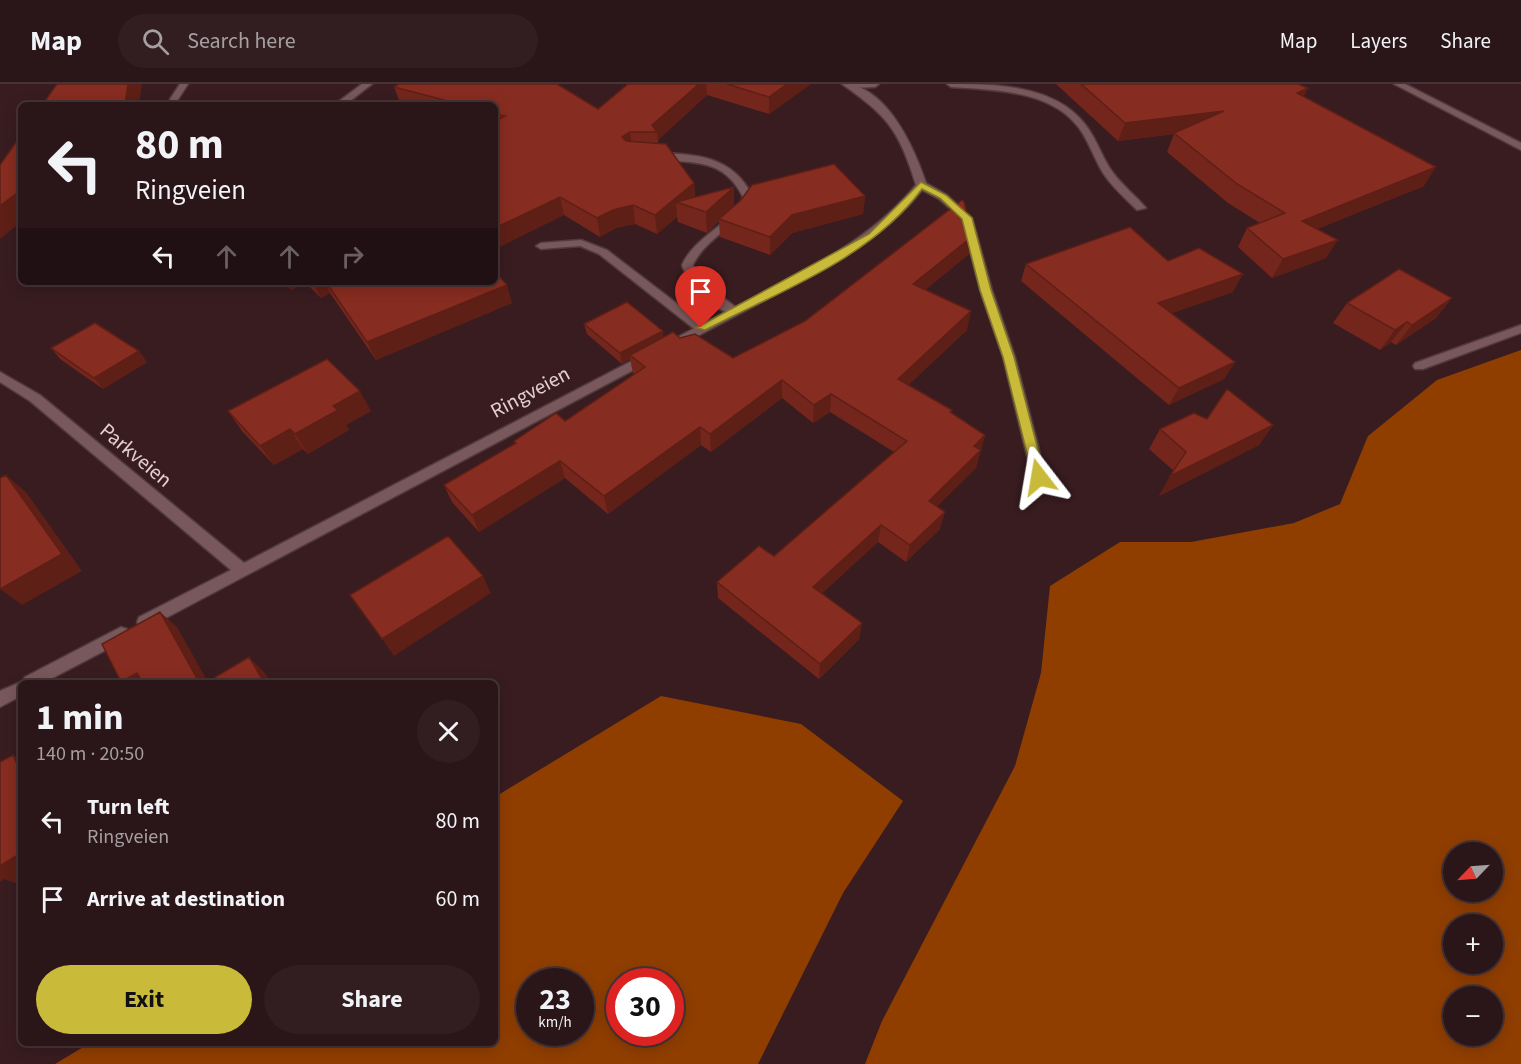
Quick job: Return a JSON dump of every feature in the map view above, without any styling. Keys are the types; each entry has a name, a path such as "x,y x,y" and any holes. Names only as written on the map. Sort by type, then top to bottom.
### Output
{"street":[{"path":"174,99 183,84"},
{"path":"343,102 368,84"},
{"path":"849,84 875,84"},
{"path":"849,84 878,104 896,126 913,156 921,185 943,196 967,218 986,290 1009,357 1039,477"},
{"path":"951,84 1023,94 1062,108 1080,122 1098,150 1107,170 1141,208"},
{"path":"1398,84 1521,147"},
{"path":"643,156 688,157 709,162 730,171 745,187 748,197 741,214 696,250 688,258 687,266 689,274 701,286 733,311"},
{"name":"Ringveien","path":"35,680 820,267 873,236 905,206 921,185"},
{"path":"541,246 581,243 603,252 701,328"},
{"path":"1419,366 1521,329"},
{"name":"Parkveien","path":"0,376 35,398 242,570"},
{"path":"0,699 18,690"}],"shaded area":[{"path":"1521,350 1521,1064 865,1064 882,1021 1015,766 1041,673 1050,586 1120,542 1191,542 1294,523 1340,504 1368,436 1437,380"},
{"path":"661,696 801,724 903,801 843,893 758,1064 55,1064 85,1046 498,1046 498,795"}],"building":[{"path":"57,84 128,84 125,102 44,102"},
{"path":"399,84 557,84 598,109 628,84 699,84 652,125 657,132 630,132 622,137 626,141 666,144 694,183 655,215 633,205 613,210 597,218 560,197 498,227 498,120 505,116 498,115 498,102 452,102 394,87"},
{"path":"727,84 787,84 769,97"},
{"path":"1081,84 1298,84 1308,88 1297,93 1436,167 1302,221 1338,240 1283,259 1247,228 1285,213 1237,184 1174,133 1224,111 1125,123"},
{"path":"18,139 18,192 0,206 0,165"},
{"path":"834,164 865,196 792,215 770,237 719,219 741,200 752,185"},
{"path":"734,187 706,212 676,202"},
{"path":"962,200 973,236 913,284 971,311 898,379 952,410 950,412 985,435 974,446 981,450 929,501 945,512 910,545 881,525 813,587 862,623 820,664 717,582 759,546 774,556 907,441 831,394 814,405 782,380 710,434 700,427 604,496 560,461 472,515 444,485 516,443 514,441 556,413 565,421 645,367 630,355 673,332 680,338 695,334 733,358 805,321"},
{"path":"1130,227 1168,261 1199,248 1243,274 1158,303 1235,362 1179,388 1026,264"},
{"path":"1399,269 1452,298 1412,325 1407,322 1395,330 1347,303"},
{"path":"498,275 507,285 367,342 328,285 498,285"},
{"path":"627,302 663,331 620,353 584,324"},
{"path":"95,323 139,351 94,378 51,348"},
{"path":"327,359 360,391 333,406 338,410 295,434 290,429 260,446 228,411"},
{"path":"1227,389 1273,425 1170,476 1186,452 1160,429 1194,413 1207,419"},
{"path":"6,475 62,554 0,589 0,478"},
{"path":"448,536 483,576 382,639 350,595"},
{"path":"160,612 198,680 141,680 137,673 120,680 102,644"},
{"path":"249,657 263,680 210,680"},
{"path":"13,755 18,766 18,855 0,866 0,762"}],"route":[{"path":"701,328 820,267 873,236 905,206 921,185 943,196 967,218 986,290 1009,357 1039,477"}]}
